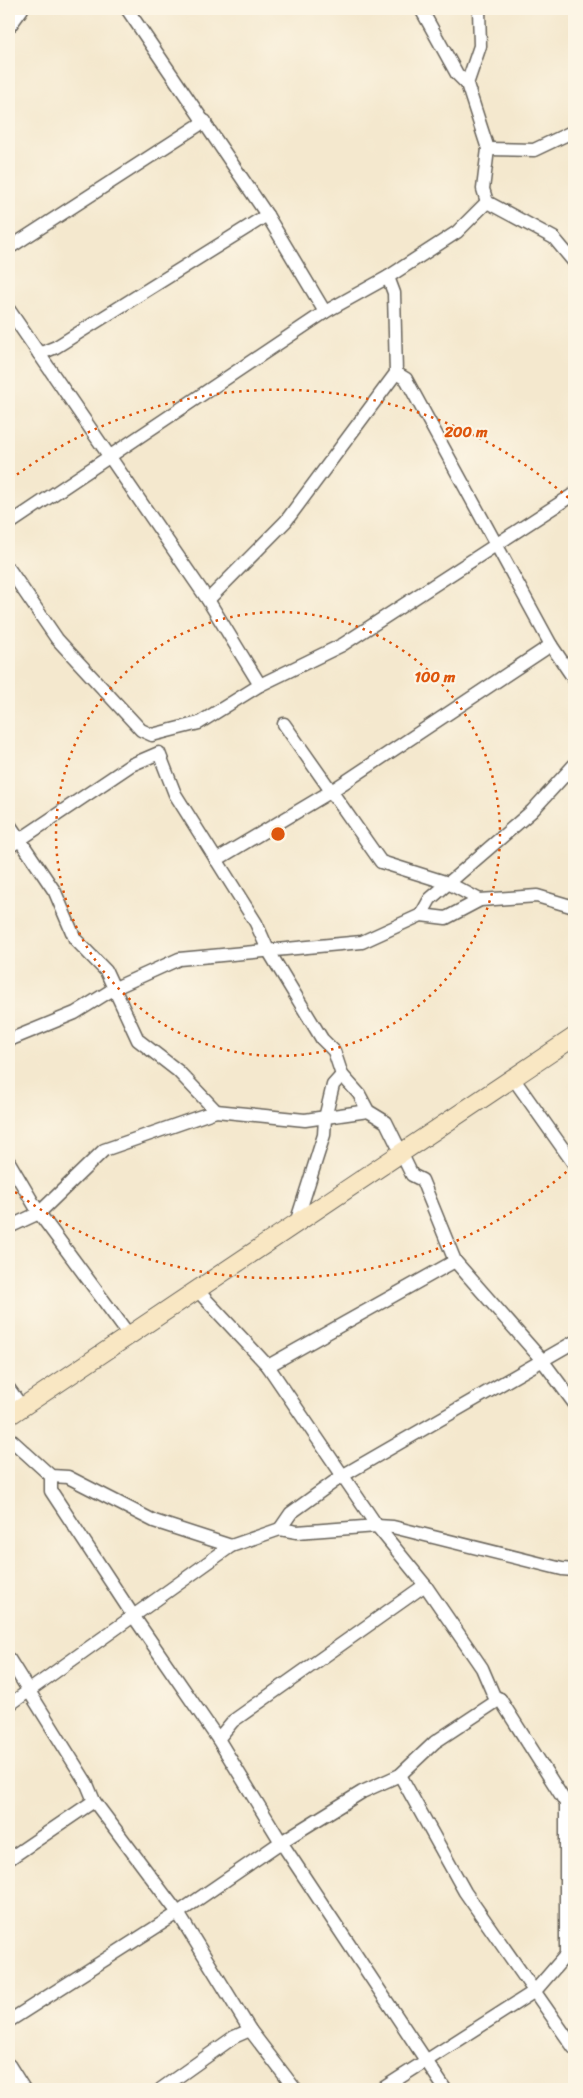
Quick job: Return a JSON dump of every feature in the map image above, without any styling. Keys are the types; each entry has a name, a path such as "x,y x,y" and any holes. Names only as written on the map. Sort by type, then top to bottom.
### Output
{"main road":[{"path":"15,1411 574,1037"}],"street":[{"path":"9,27 22,9"},
{"path":"127,9 267,215 325,312"},
{"path":"421,9 457,74 467,84 488,149 484,189 488,202 554,238 574,262"},
{"path":"467,84 480,46 479,9"},
{"path":"9,248 205,122"},
{"path":"488,149 534,150 574,131"},
{"path":"9,524 325,312 388,277 457,232 488,202"},
{"path":"39,354 56,347 267,215"},
{"path":"208,600 286,522 396,372 394,293 388,277"},
{"path":"9,310 108,457 208,600 260,685"},
{"path":"396,372 406,379 551,645 574,679"},
{"path":"9,569 57,639 141,730 152,735 199,723 260,685 342,645 574,494"},
{"path":"216,860 330,792 551,645"},
{"path":"284,724 381,862 448,883 480,900"},
{"path":"14,844 131,765 159,753 175,794 256,923 268,950 322,1039 334,1051 342,1075 359,1094 368,1111 386,1122 412,1175 422,1180 455,1261 542,1360 574,1403"},
{"path":"422,914 430,899 532,811 574,765"},
{"path":"9,824 14,844 55,892 75,939 106,971 138,1040 178,1071 216,1111"},
{"path":"9,1040 75,1013 114,988 179,960 362,942 422,914 446,918 480,900 537,896 574,906"},
{"path":"296,1223 324,1135 325,1118 334,1085 342,1075"},
{"path":"513,1078 574,1164"},
{"path":"9,1227 39,1213 104,1150 216,1111 305,1120 368,1111"},
{"path":"9,1162 39,1213 129,1335"},
{"path":"268,1366 455,1261"},
{"path":"197,1290 268,1366 377,1526 425,1585 482,1668 494,1696 500,1699 566,1803 566,1955 535,1991 382,2089"},
{"path":"280,1529 291,1513 342,1476 574,1342"},
{"path":"9,1389 15,1411"},
{"path":"9,1438 51,1476 68,1477 154,1521 230,1546"},
{"path":"51,1476 51,1490 218,1739 281,1842 445,2089"},
{"path":"9,1705 230,1546 280,1529 297,1532 377,1526 393,1527 562,1569 574,1570"},
{"path":"218,1739 233,1722 425,1585"},
{"path":"9,1660 87,1784 94,1801 178,1913 250,2030 295,2089"},
{"path":"9,2021 178,1913 281,1842 362,1792 400,1775 435,1742 500,1699"},
{"path":"400,1775 465,1892 574,2048"},
{"path":"9,1859 94,1801"},
{"path":"161,2089 234,2037 250,2030"},
{"path":"9,2065 24,2089"}]}
